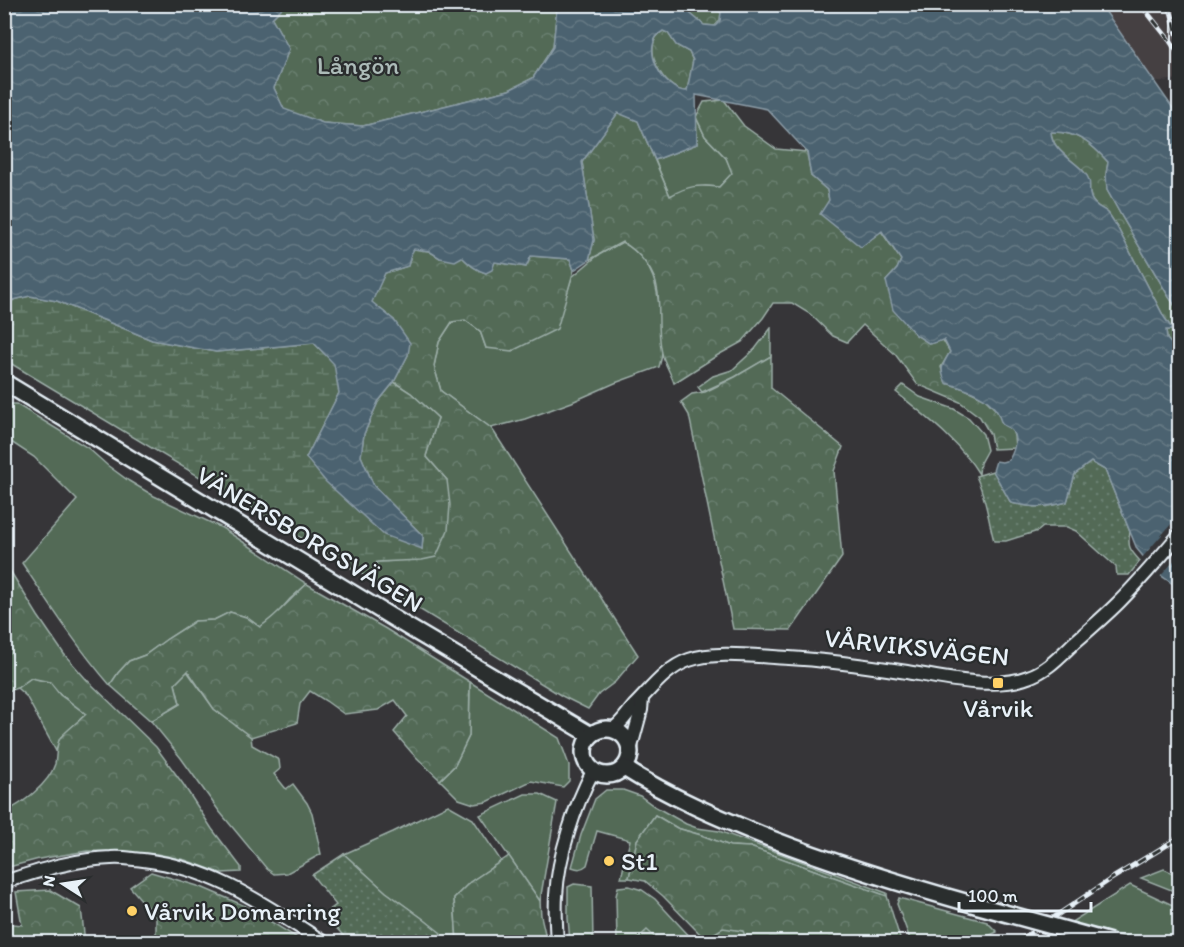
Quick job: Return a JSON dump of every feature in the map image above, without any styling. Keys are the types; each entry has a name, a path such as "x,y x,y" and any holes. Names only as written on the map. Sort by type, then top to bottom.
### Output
{"main road":[{"name":"VÄNERSBORGSVÄGEN","path":"4,382 591,735"},
{"path":"602,729 613,729 627,738 631,747 630,759 618,773 601,774 593,771 587,764 584,751 586,742 591,735 602,729"},
{"path":"624,768 697,808 818,857 897,883 1110,942"}],"street":[{"name":"VÅRVIKSVÄGEN","path":"613,729 655,683 678,665 705,656 806,659 951,679 998,683 1033,675 1056,660 1119,602 1179,534"},
{"path":"631,747 642,699"},
{"path":"557,942 555,904 559,871 580,798 593,771"},
{"path":"4,882 63,864 88,860 112,858 155,862 212,877 239,890 323,942"}],"shaded area":[{"path":"1101,5 1179,5 1179,79 1154,82"}],"green space":[{"name":"Långön","path":"285,4 556,4 557,7 553,47 533,78 509,90 363,126 323,123 284,110 274,88 289,49 272,18"},
{"path":"680,5 706,5 721,12 720,21 715,26 704,25"},
{"path":"663,31 668,33 676,45 689,52 693,61 687,91 670,84 657,67 653,46 656,38"},
{"path":"724,100 744,126 776,149 807,152 811,176 827,190 829,200 881,231 901,260 897,269 886,281 916,335 930,344 943,340 950,352 941,367 946,383 984,398 997,411 1003,424 1012,430 1015,448 993,449 990,434 980,417 960,402 917,384 895,354 863,325 847,342 833,336 810,314 792,303 773,303 742,342 674,383 661,349 657,285 646,263 622,242 589,260 594,240 582,162 618,112 638,121 670,196 693,187 719,187 732,173 726,158 705,136 696,117 704,102"},
{"path":"696,117 705,136 726,158 733,173 719,187 705,186 670,196 655,160 697,144"},
{"path":"1051,132 1076,136 1108,162 1107,190 1179,311 1179,337 1175,349 1167,339 1166,330 1173,330 1116,225 1108,213 1092,201 1087,176 1059,150 1052,139"},
{"path":"622,242 642,258 653,278 662,336 659,367 572,402 525,419 491,428 441,391 434,366 439,342 452,322 465,320 480,331 486,348 566,296 572,277 597,256"},
{"path":"413,249 429,251 440,258 462,257 473,267 486,273 495,262 526,267 531,256 570,259 574,270 557,329 512,351 486,348 480,331 465,320 452,322 439,342 434,366 441,391 494,432 638,655 615,682 599,694 588,709 562,696 368,578 377,562 396,561 447,480 426,456 438,418 411,393 394,382 408,355 394,320 371,302 385,273 408,266"},
{"path":"30,296 57,301 152,340 216,352 314,343 335,364 339,393 306,458 422,549 423,536 374,486 361,456 364,434 378,402 394,382 411,393 438,418 426,456 447,480 450,505 448,530 436,557 422,560 377,562 368,578 5,360 4,302"},
{"path":"771,328 771,356 735,377 702,392 698,387 713,376 732,370 755,349"},
{"path":"771,356 771,388 843,447 834,471 842,557 791,630 733,629 689,415 681,402 692,394 705,392 735,377"},
{"path":"903,385 920,397 954,409 969,418 983,434 987,450 980,463 979,474 952,440 896,392"},
{"path":"4,404 16,404 88,448 129,481 154,496 222,528 307,584 275,616 260,627 246,617 230,612 214,620 195,621 145,655 129,661 110,685 75,641 22,563 77,500 34,457 5,438"},
{"path":"1091,462 1105,470 1130,532 1130,548 1140,561 1129,575 1117,575 1116,567 1076,531 1067,527 1043,527 1038,531 1006,541 994,541 985,500 976,476 993,471 1011,503 1046,506 1067,502 1075,474"},
{"path":"9,569 64,654 86,679 156,747 241,867 241,872 221,873 185,860 157,854 87,851 39,859 5,868 5,812 27,799 47,779 55,764 59,740 86,714 60,694 50,682 31,678 17,688 5,692 4,570"},
{"path":"307,584 386,629 470,682 469,736 455,765 440,780 394,732 407,716 395,700 378,710 344,714 310,691 300,704 297,723 251,737 214,709 188,671 175,684 180,704 151,721 110,685 129,661 145,655 195,621 214,620 230,612 246,617 260,627"},
{"path":"187,671 214,709 251,737 252,745 279,760 280,769 274,774 286,789 293,784 307,803 312,813 321,854 287,873 274,874 267,869 219,811 151,721 180,704 175,684"},
{"path":"31,678 50,682 60,695 86,714 60,738 56,751 26,696 17,688"},
{"path":"470,682 559,738 569,765 569,781 563,787 531,781 487,802 474,804 459,799 440,780 455,765 469,736"},
{"path":"606,790 623,790 640,796 686,824 719,831 887,893 887,896 750,847 730,846 677,828 655,815 637,840 629,878 621,878 630,840 597,831 587,865 580,869 572,867 595,799"},
{"path":"525,794 540,794 557,802 540,901 480,815"},
{"path":"448,805 473,819 501,861 470,882 454,898 457,942 439,942 440,933 386,892 344,854"},
{"path":"655,815 677,828 730,846 750,847 887,896 901,942 748,942 743,931 723,928 705,939 645,881 629,878 637,840"},
{"path":"344,854 386,892 441,933 439,942 348,941 324,914 336,905 312,875"},
{"path":"509,856 540,901 547,942 457,942 454,898 470,882"},
{"path":"1164,869 1179,876 1179,893 1141,878"},
{"path":"151,872 201,887 245,906 304,942 156,942 156,917 130,887"},
{"path":"574,884 592,886 593,942 570,942 568,887"},
{"path":"1130,885 1179,908 1179,942 1146,942 1070,923"},
{"path":"629,886 642,890 655,899 695,942 617,942 616,896 618,887"},
{"path":"50,890 81,908 85,942 5,942 5,923 22,925 16,892"},
{"path":"899,898 987,922 997,932 975,942 911,942 897,904"},
{"path":"723,927 743,931 748,942 728,942 725,938 719,942 707,942 705,939"},
{"path":"647,930 660,942 634,942"}],"water":[{"path":"4,5 285,5 272,18 289,49 274,88 284,109 323,123 363,126 509,90 533,78 553,47 556,5 680,5 704,25 715,26 720,21 721,12 706,5 1101,5 1179,117 1179,311 1107,190 1108,162 1076,136 1051,132 1052,139 1059,150 1087,176 1092,201 1108,213 1116,225 1173,330 1166,330 1167,339 1175,348 1179,338 1179,588 1157,573 1137,549 1105,470 1091,462 1075,474 1067,502 1039,507 1011,503 993,471 996,461 1009,460 1015,444 1013,432 1002,424 996,410 986,400 946,383 942,367 950,352 944,340 930,344 916,335 893,310 886,281 897,269 901,260 882,231 861,247 820,214 829,200 827,190 811,176 807,152 767,109 696,95 697,144 655,160 638,121 618,113 582,162 594,240 589,260 574,270 570,259 531,256 526,267 495,262 492,270 486,273 473,267 462,257 455,261 440,258 429,251 414,249 408,266 385,273 372,302 394,320 410,343 408,355 394,382 378,402 364,434 361,456 374,486 423,536 422,549 384,535 326,482 306,458 339,393 334,364 314,343 216,352 152,340 57,301 30,296 5,302","holes":["663,31 668,33 676,45 689,52 693,60 687,91 678,89 662,76 653,56 656,38"]}],"pier":[{"path":"1179,515 1180,554 1159,578 1141,559"}],"railway":[{"path":"1169,4 1180,45"},
{"path":"1142,6 1180,56"},
{"path":"1017,942 1111,879 1180,837"}],"place":[{"name":"Vårvik","path":"998,683"},
{"name":"St1","path":"609,861"},
{"name":"Vårvik Domarring","path":"132,911"}]}
